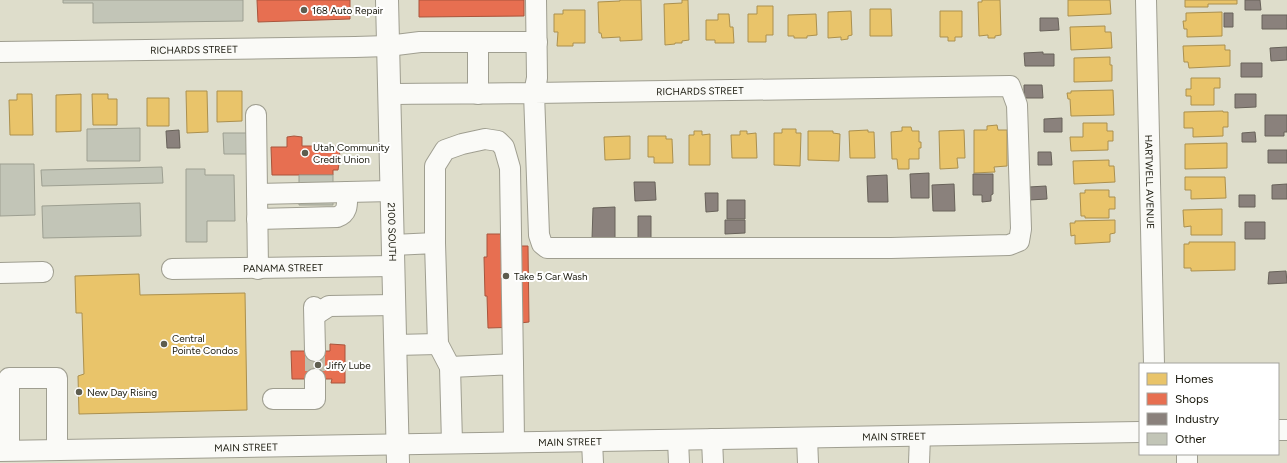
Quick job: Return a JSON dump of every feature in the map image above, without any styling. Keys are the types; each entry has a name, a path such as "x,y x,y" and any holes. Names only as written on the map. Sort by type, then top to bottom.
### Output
{"main road":[{"name":"2100 SOUTH","path":"387,0 398,454"}],"street":[{"path":"534,93 537,78 536,0"},
{"name":"HARTWELL AVENUE","path":"1146,0 1154,363"},
{"name":"RICHARDS STREET","path":"0,52 388,46 420,42 537,42"},
{"path":"478,42 478,94"},
{"name":"RICHARDS STREET","path":"390,94 1010,86 1017,104 1021,229 1019,241 1009,245 899,248 547,248 542,244 539,235 534,93"},
{"path":"256,116 258,269"},
{"path":"452,443 450,367 438,344 435,243 435,166 445,150 462,144 484,140 498,141 504,147 510,168 514,442"},
{"path":"257,194 392,191"},
{"path":"257,219 337,218 343,215 347,207 347,192"},
{"name":"PANAMA STREET","path":"172,269 258,269 393,255 435,243"},
{"path":"0,273 43,272"},
{"path":"315,351 314,311 329,306 394,305"},
{"path":"395,345 438,344"},
{"path":"450,367 513,364"},
{"path":"5,450 9,378 57,378 57,450"},
{"path":"273,399 315,399 315,379"},
{"name":"MAIN STREET","path":"5,450 57,450 138,456 398,454 452,443 1139,432"},
{"path":"919,463 920,436"},
{"path":"807,438 808,463"},
{"path":"712,439 713,463"},
{"path":"678,440 679,463"},
{"path":"592,441 593,463"}],"building: Homes":[{"path":"641,0 642,40 620,41 620,37 602,38 601,33 599,33 598,2"},
{"path":"682,0 688,0 689,40 682,41 682,43 665,45 664,4 682,3"},
{"path":"982,0 1000,0 1001,35 995,36 995,38 988,38 988,35 979,36 978,2 982,2"},
{"path":"1068,0 1110,0 1111,14 1068,16"},
{"path":"1185,0 1237,0 1237,4 1208,4 1208,7 1185,7"},
{"path":"757,6 773,6 773,35 766,35 766,42 748,42 748,14 757,14"},
{"path":"870,9 891,9 892,36 870,36"},
{"path":"563,10 585,10 585,43 573,43 573,46 557,46 558,32 554,32 554,14 563,14"},
{"path":"851,11 852,35 848,36 848,39 841,40 841,37 828,38 828,12"},
{"path":"940,11 962,11 962,37 955,37 955,41 948,41 948,37 940,37"},
{"path":"1222,12 1222,36 1187,37 1187,29 1184,29 1183,21 1186,21 1186,13"},
{"path":"718,14 729,14 730,27 733,27 734,43 715,43 715,40 706,40 706,20 718,20"},
{"path":"816,14 817,35 807,36 807,38 794,38 794,36 788,36 788,15"},
{"path":"1105,26 1105,32 1111,32 1112,48 1071,50 1070,27"},
{"path":"1225,45 1225,50 1230,50 1230,66 1189,68 1188,62 1184,62 1183,46"},
{"path":"1110,57 1110,65 1112,65 1112,81 1074,82 1074,58"},
{"path":"1191,78 1220,78 1220,88 1214,88 1214,105 1191,105 1191,96 1186,96 1186,89 1191,89"},
{"path":"1113,90 1114,115 1071,116 1070,99 1068,99 1067,93 1071,93 1071,91"},
{"path":"186,91 207,91 208,132 187,133"},
{"path":"217,91 242,91 242,121 217,122"},
{"path":"17,94 32,94 33,135 10,135 9,100 17,100"},
{"path":"81,94 81,131 56,132 56,95"},
{"path":"92,94 108,94 108,99 117,99 117,125 93,125"},
{"path":"147,98 169,98 169,126 147,126"},
{"path":"1184,112 1228,112 1228,127 1223,127 1223,136 1193,137 1193,128 1184,128"},
{"path":"1083,123 1107,123 1107,131 1113,131 1113,141 1108,141 1108,150 1071,151 1070,137 1083,137"},
{"path":"997,125 998,130 1007,130 1007,166 994,167 995,172 974,173 974,130 987,130 987,126"},
{"path":"902,127 911,127 912,131 919,131 919,142 921,142 921,148 919,148 919,159 909,159 909,169 898,169 897,159 892,159 891,132 902,131"},
{"path":"782,129 796,129 796,133 801,133 800,166 774,165 774,133 782,133"},
{"path":"868,130 868,132 874,132 875,158 850,158 849,131"},
{"path":"964,130 965,158 957,158 958,168 940,169 939,131"},
{"path":"694,131 702,131 702,135 710,134 710,165 689,165 689,135 694,135"},
{"path":"740,131 747,131 747,134 756,133 757,158 732,158 731,135 740,135"},
{"path":"808,131 833,131 833,133 840,134 839,161 808,160"},
{"path":"630,136 630,159 605,160 604,137"},
{"path":"648,136 666,136 666,139 672,139 673,163 654,163 654,157 648,157"},
{"path":"1227,143 1227,168 1185,169 1185,144"},
{"path":"1109,160 1109,166 1114,166 1115,182 1074,184 1073,161"},
{"path":"1185,177 1225,177 1226,198 1191,199 1191,190 1185,190"},
{"path":"1085,190 1109,190 1109,197 1115,197 1115,209 1109,209 1109,218 1085,218 1085,216 1081,216 1080,193 1085,193"},
{"path":"1222,209 1222,235 1191,235 1191,226 1184,227 1183,210"},
{"path":"1115,220 1115,233 1110,234 1110,242 1075,244 1075,235 1071,236 1070,223 1075,223 1075,221"},
{"path":"1189,242 1235,242 1235,270 1191,271 1191,268 1184,268 1184,244 1189,244"},
{"name":"Central Pointe Condos","path":"139,274 140,295 245,293 247,410 79,414 78,376 84,374 82,313 76,313 75,276"}],"building: Shops":[{"name":"168 Auto Repair","path":"257,0 350,0 350,19 258,22"},
{"path":"419,0 524,0 524,16 419,17"},
{"name":"Utah Community Credit Union","path":"287,137 302,137 302,146 339,146 340,158 338,170 333,170 333,175 272,175 271,147 287,147"},
{"name":"Take 5 Car Wash","path":"487,234 503,234 520,246 528,246 529,322 520,323 520,327 488,328 484,257 487,257"},
{"name":"Jiffy Lube","path":"330,344 345,345 345,383 331,383 332,379 292,379 291,351 330,351"}],"building: Industry":[{"path":"1245,0 1260,0 1261,10 1245,10"},
{"path":"1224,13 1233,13 1233,27 1224,27"},
{"path":"1262,15 1287,15 1287,29 1262,29"},
{"path":"1040,18 1058,18 1059,30 1040,31"},
{"path":"1287,47 1287,60 1271,61 1270,48"},
{"path":"1043,52 1043,54 1054,54 1054,66 1025,66 1024,53"},
{"path":"1241,63 1262,63 1262,77 1241,77"},
{"path":"1024,85 1042,85 1043,98 1024,98"},
{"path":"1235,94 1256,94 1256,107 1235,108"},
{"path":"1265,115 1287,115 1287,132 1284,132 1284,136 1265,136"},
{"path":"1062,118 1062,132 1044,132 1044,119"},
{"path":"179,130 180,148 167,148 166,131"},
{"path":"1255,132 1256,142 1242,142 1242,133"},
{"path":"1268,150 1287,150 1287,163 1268,163"},
{"path":"1038,152 1051,152 1052,165 1038,165"},
{"path":"929,173 929,198 911,198 910,174"},
{"path":"973,174 993,174 993,194 991,195 991,201 982,202 982,195 973,195"},
{"path":"887,175 888,202 868,202 867,176"},
{"path":"634,182 655,182 656,200 635,201"},
{"path":"954,184 955,211 933,211 932,185"},
{"path":"1287,184 1287,199 1272,199 1272,185"},
{"path":"1046,186 1047,199 1029,200 1029,187"},
{"path":"705,193 718,193 718,211 706,212"},
{"path":"1239,195 1255,195 1255,207 1239,207"},
{"path":"727,200 745,200 745,219 727,219"},
{"path":"615,207 615,239 592,239 593,208"},
{"path":"638,216 651,216 651,239 638,240"},
{"path":"725,220 745,220 745,233 725,234"},
{"path":"1245,222 1265,222 1265,239 1245,239"},
{"path":"1286,271 1287,283 1268,284 1269,272"}],"building: Other":[{"path":"63,0 243,0 243,21 93,23 93,3 63,3"},
{"path":"140,128 140,161 87,161 87,129"},
{"path":"223,133 247,133 247,154 224,154"},
{"path":"0,164 34,164 35,215 0,216"},
{"path":"162,167 163,183 42,186 41,170"},
{"path":"186,169 205,169 205,175 234,175 235,221 207,221 207,242 186,242"},
{"path":"299,175 333,175 333,205 299,205"},
{"path":"140,203 141,236 43,238 42,206"}],"tunnel":[{"path":"315,351 315,379"}],"place":[{"name":"168 Auto Repair","path":"304,10"},
{"name":"Utah Community Credit Union","path":"305,153"},
{"name":"Take 5 Car Wash","path":"506,276"},
{"name":"Central Pointe Condos","path":"164,344"},
{"name":"Jiffy Lube","path":"318,365"},
{"name":"New Day Rising","path":"79,392"}]}
